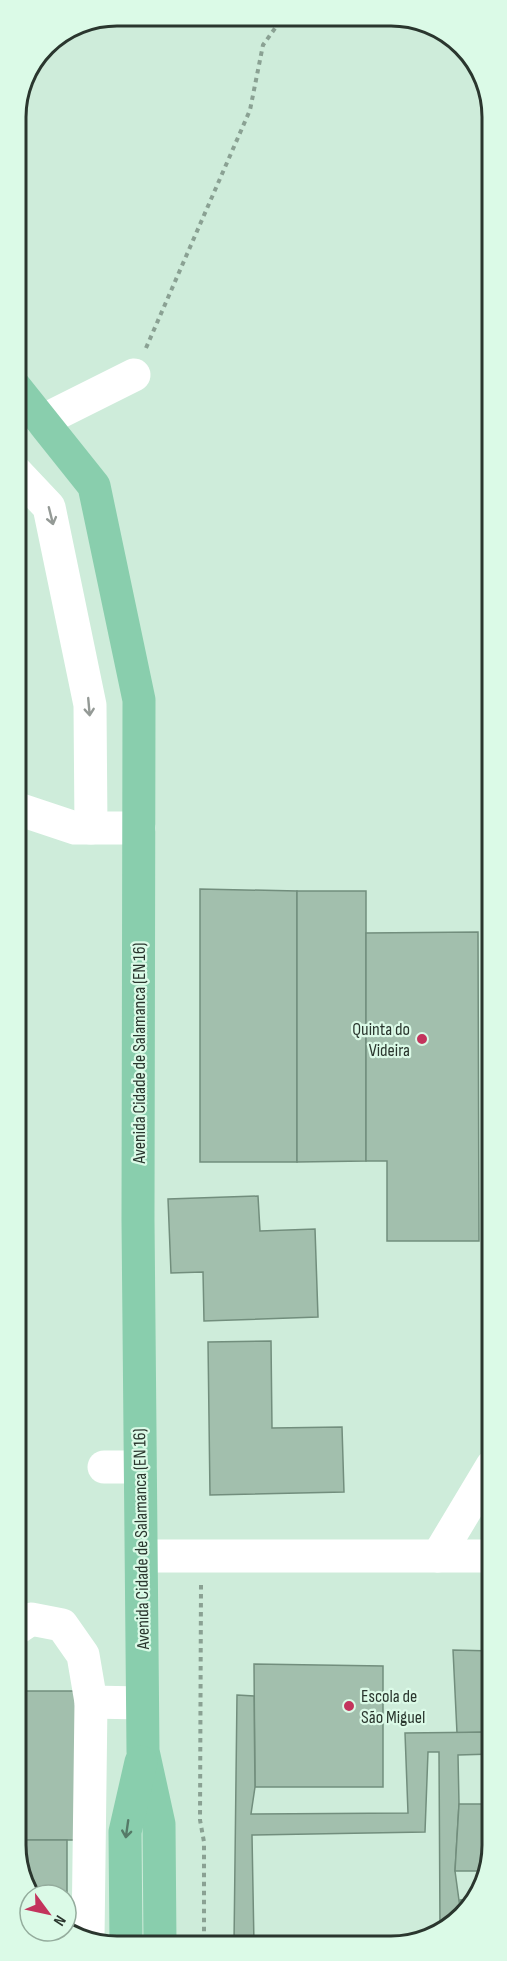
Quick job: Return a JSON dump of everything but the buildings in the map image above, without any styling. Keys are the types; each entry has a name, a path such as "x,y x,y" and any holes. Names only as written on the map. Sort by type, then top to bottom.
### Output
{"main road":[{"name":"Avenida Cidade de Salamanca (EN 16)","path":"26,401 94,486 139,700 142,1702 143,1751 159,1824 160,1936"},
{"name":"Avenida Cidade de Salamanca (EN 16)","path":"126,1936 125,1832 143,1751"}],"street":[{"path":"42,421 134,375"},
{"path":"26,483 49,507 90,705 91,828"},
{"path":"26,812 75,828 139,828"},
{"path":"104,1467 140,1467"},
{"path":"438,1556 481,1484"},
{"path":"142,1556 481,1556"},
{"path":"26,1622 31,1619 62,1625 83,1655 91,1702 88,1931"},
{"path":"91,1702 142,1702"}],"path":[{"path":"134,375 250,110 263,45 277,26"},
{"path":"204,1936 204,1842 200,1820 201,1582 211,1556"}],"place":[{"name":"Quinta do Videira","path":"422,1039"},
{"name":"Escola de São Miguel","path":"349,1706"}]}
